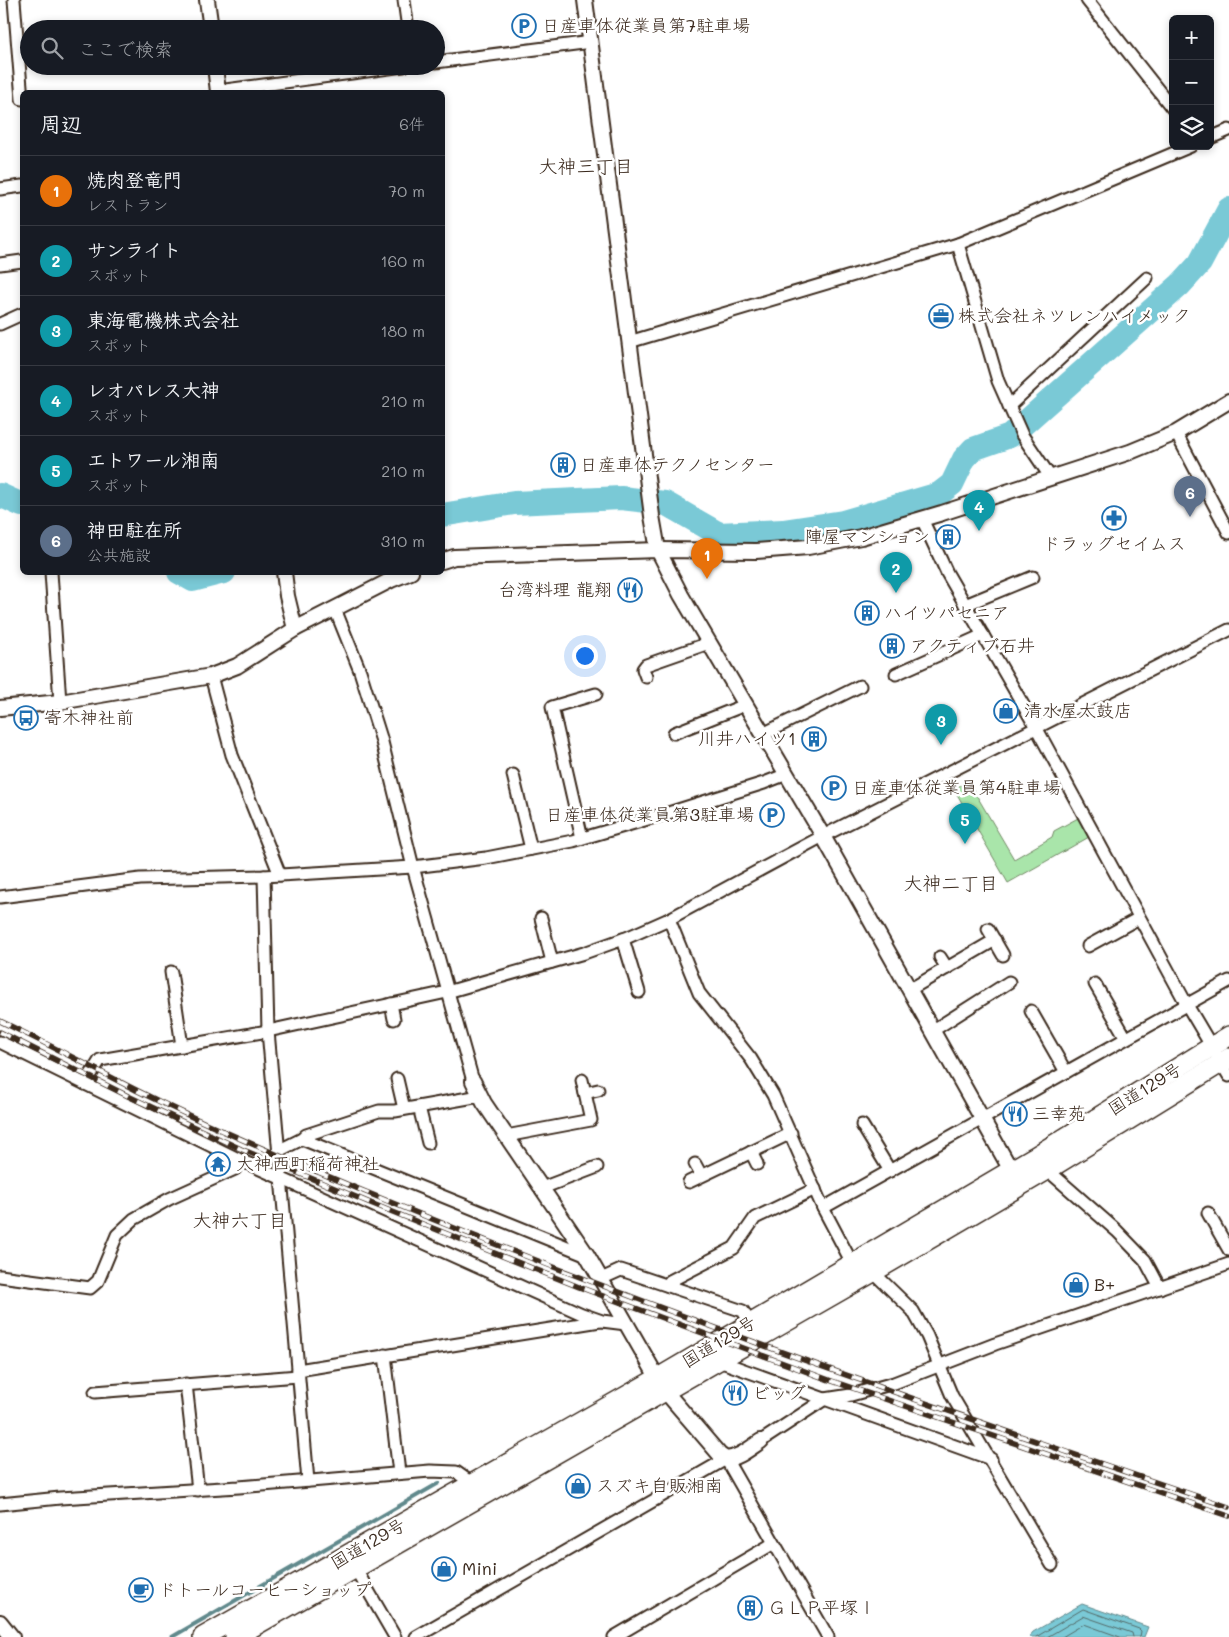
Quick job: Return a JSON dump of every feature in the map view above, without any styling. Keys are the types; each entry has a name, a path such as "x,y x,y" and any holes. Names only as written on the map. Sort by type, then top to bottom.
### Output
{"highway":[{"name":"国道129号","path":"235,1637 355,1568 662,1385 750,1323 852,1263 1016,1178 1223,1061 1229,1036"},
{"name":"国道129号","path":"203,1637 473,1484 662,1385 719,1361 873,1272 1016,1178"}],"street":[{"path":"14,0 20,74"},
{"path":"207,0 209,20"},
{"path":"404,0 407,20"},
{"path":"585,0 648,488 658,550 681,595 823,836 1016,1178"},
{"path":"1087,0 1170,105"},
{"path":"445,61 590,42"},
{"path":"20,75 21,90"},
{"path":"216,75 218,90"},
{"path":"232,90 340,75"},
{"path":"1214,136 1229,130"},
{"path":"629,342 958,244 1181,150"},
{"path":"0,189 20,186"},
{"path":"958,244 998,381 1022,435 1051,478"},
{"path":"0,264 20,261"},
{"path":"1009,406 1147,278"},
{"path":"0,324 20,315"},
{"path":"445,560 454,557 658,550 756,551 808,547 861,537 1130,452 1176,433 1229,401"},
{"path":"1176,433 1229,533"},
{"path":"922,519 947,573 1036,729 1187,1005 1223,1061"},
{"path":"51,575 60,702"},
{"path":"284,575 295,629"},
{"path":"0,708 60,702 211,676 237,666 295,629 404,575"},
{"path":"965,605 1033,578"},
{"path":"335,609 360,671 379,734 447,992 473,1081 480,1096 602,1278 626,1324 662,1385 720,1455 726,1459 828,1637"},
{"path":"85,1084 100,1060 268,1031 447,992 584,953 623,939 669,919 823,836 1229,630"},
{"path":"896,674 983,635"},
{"path":"646,677 643,669 646,659 709,643"},
{"path":"211,676 232,756 280,875"},
{"path":"763,734 860,686"},
{"path":"582,838 552,707 582,691 596,694"},
{"path":"674,733 745,705"},
{"path":"566,768 578,765"},
{"path":"0,897 140,879 264,876 414,867 486,858 582,838 764,783 786,774"},
{"path":"513,775 531,849"},
{"path":"264,876 268,1031 308,1481"},
{"path":"541,918 552,962"},
{"path":"1088,946 1139,918"},
{"path":"669,919 699,992 751,1060 773,1095 823,1208 852,1263"},
{"path":"988,929 1003,955"},
{"path":"623,939 638,992"},
{"path":"910,990 995,940"},
{"path":"940,957 946,968"},
{"path":"171,972 182,1046"},
{"path":"823,1208 1229,981"},
{"path":"932,1031 1009,982"},
{"path":"1095,984 1126,1038"},
{"path":"391,1004 394,1018"},
{"path":"1031,1011 1066,1072"},
{"path":"0,1042 238,1159 582,1314 602,1321 626,1324"},
{"path":"397,1079 404,1109"},
{"path":"506,1136 591,1120 582,1080"},
{"path":"585,1093 598,1090"},
{"path":"278,1150 302,1140 306,1135 379,1110 395,1111 480,1096"},
{"path":"420,1107 428,1144"},
{"path":"862,1125 890,1171"},
{"path":"689,1182 790,1133"},
{"path":"302,1140 587,1255"},
{"path":"751,1152 757,1164"},
{"path":"0,1276 90,1288 98,1281 117,1235 134,1219 169,1199 235,1169 238,1159"},
{"path":"696,1164 701,1175"},
{"path":"1041,1164 1117,1231 1146,1260 1160,1288"},
{"path":"542,1188 597,1167"},
{"path":"667,1285 670,1281 734,1248 755,1218 815,1189"},
{"path":"1208,1213 1229,1250"},
{"path":"416,1637 726,1459 733,1459 825,1400 894,1383 995,1344 1229,1264"},
{"path":"602,1278 622,1270 742,1311 750,1323"},
{"path":"873,1272 912,1310 927,1336 952,1396 1052,1565"},
{"path":"95,1392 298,1373 385,1355 602,1321"},
{"path":"385,1355 399,1473"},
{"path":"719,1361 990,1459"},
{"path":"186,1384 198,1490"},
{"path":"0,1504 430,1471 456,1472 473,1484"},
{"path":"614,1637 774,1543"},
{"path":"355,1568 395,1637"},
{"path":"0,1622 12,1637"}],"green space":[{"path":"968,781 1014,859 1052,837 1054,831 1078,818 1089,837 1008,883 954,789"}],"water":[{"path":"1082,1604 1148,1627 1144,1637 1029,1637 1033,1632"}],"waterway":[{"path":"445,514 514,503 621,498 665,503 719,534 783,531 843,522 939,494 952,484 964,459 973,449 1010,436 1180,285 1200,263 1229,209"},
{"path":"0,495 20,504"},
{"path":"184,575 193,580 212,575"},
{"path":"172,1637 439,1483"}],"railway":[{"path":"0,1021 136,1090 221,1130 420,1214 764,1346 996,1428 1229,1507"},
{"path":"0,1032 128,1096 241,1149 579,1287 829,1380 1229,1516"}],"place":[{"name":"日産車体従業員第7駐車場","path":"524,26"},
{"name":"株式会社ネツレンハイメック","path":"941,316"},
{"name":"日産車体テクノセンター","path":"563,465"},
{"name":"神田駐在所","path":"1190,517"},
{"name":"ドラッグセイムス","path":"1114,518"},
{"name":"レオパレス大神","path":"979,531"},
{"name":"陣屋マンション","path":"948,537"},
{"name":"焼肉登竜門","path":"707,579"},
{"name":"台湾料理 龍翔","path":"630,590"},
{"name":"サンライト","path":"896,593"},
{"name":"ハイツパセニア","path":"867,613"},
{"name":"アクティブ石井","path":"892,646"},
{"name":"清水屋太鼓店","path":"1006,711"},
{"name":"寄木神社前","path":"26,718"},
{"name":"川井ハイツ1","path":"814,739"},
{"name":"東海電機株式会社","path":"941,745"},
{"name":"日産車体従業員第4駐車場","path":"834,788"},
{"name":"日産車体従業員第3駐車場","path":"772,815"},
{"name":"エトワール湘南","path":"965,844"},
{"name":"三幸苑","path":"1015,1114"},
{"name":"大神西町稲荷神社","path":"218,1164"},
{"name":"B+","path":"1076,1285"},
{"name":"ビッグ","path":"735,1393"},
{"name":"スズキ自販湘南","path":"578,1486"},
{"name":"Mini","path":"444,1569"},
{"name":"ドトールコーヒーショップ","path":"141,1590"},
{"name":"ＧＬＰ平塚Ⅰ","path":"750,1608"}],"district":[{"name":"大神三丁目","path":"586,166"},
{"name":"大神二丁目","path":"951,883"},
{"name":"大神六丁目","path":"240,1220"}]}
